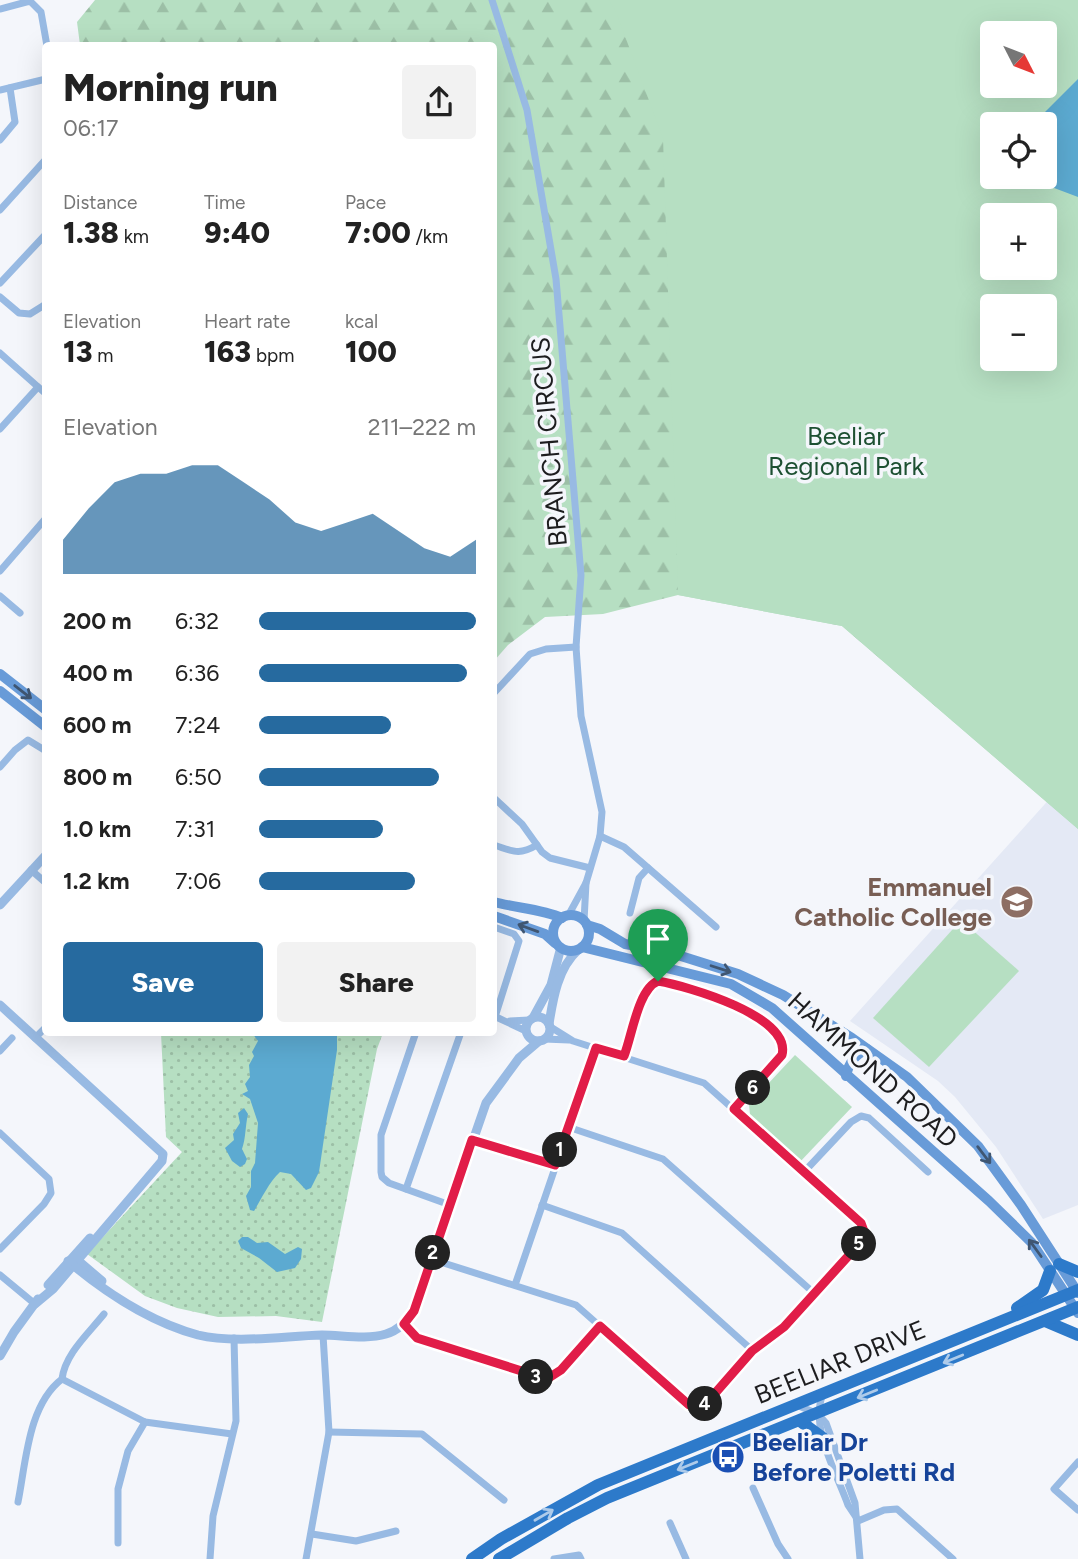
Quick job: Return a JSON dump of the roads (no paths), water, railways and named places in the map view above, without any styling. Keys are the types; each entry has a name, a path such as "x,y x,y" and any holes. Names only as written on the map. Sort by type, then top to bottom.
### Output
{"highway":[{"path":"974,1332 1030,1301 1043,1290 1055,1268 1078,1272"},
{"name":"BEELIAR DRIVE","path":"472,1559 501,1539 598,1485 1075,1292"},
{"name":"BEELIAR DRIVE","path":"499,1559 607,1498 1077,1309"},
{"path":"1045,1321 1078,1335"},
{"path":"800,1421 823,1437"}],"main road":[{"path":"0,674 42,707"},
{"path":"0,691 42,724"},
{"path":"497,903 565,917 576,916 585,923 589,937 580,948 572,951 560,946 545,934 497,917"},
{"path":"560,946 554,934 555,928 565,917"},
{"name":"HAMMOND ROAD","path":"585,923 625,944 665,951 738,974 783,995 907,1077 978,1146 1021,1205 1055,1268"},
{"name":"HAMMOND ROAD","path":"580,948 731,984 763,1002 790,1023 1007,1218 1075,1292 1077,1309"},
{"path":"790,1023 803,1007"},
{"path":"846,1076 848,1067 857,1054 867,1049"},
{"path":"1007,1218 1021,1205"}],"street":[{"name":"BRANCH CIRCUS","path":"492,0 527,110 556,279 581,575 576,647 581,716 602,812 600,836 586,883 585,923"},
{"path":"0,9 30,1 41,12 46,42"},
{"path":"0,90 42,80"},
{"path":"0,140 15,122 9,88"},
{"path":"0,210 42,163"},
{"path":"0,283 42,238"},
{"path":"0,297 19,313 30,314 42,306"},
{"path":"0,353 42,390"},
{"path":"0,429 38,387"},
{"path":"0,571 42,524"},
{"path":"0,596 20,613"},
{"path":"497,690 530,654 546,649 576,647"},
{"path":"0,768 15,750 28,740 42,749"},
{"path":"497,801 522,824 550,858 590,868"},
{"path":"600,836 624,847 716,927"},
{"path":"497,846 519,853 537,845"},
{"path":"1,901 42,859"},
{"path":"629,913 639,878 648,868"},
{"path":"32,870 42,879"},
{"name":"BRANCH CIRCUS","path":"565,917 586,883"},
{"path":"497,929 514,934 519,941 497,1007"},
{"path":"519,1058 531,1019 551,985 560,946"},
{"path":"73,1261 111,1294 162,1322 200,1335 234,1338 380,1336 404,1324 414,1311 486,1102 519,1058 549,1032 552,1002 562,973 571,956 580,948"},
{"path":"624,1056 644,995 653,984 663,982 746,1009 779,1037 783,1043 783,1052 734,1109"},
{"path":"0,1005 163,1154 162,1161 73,1261 53,1289 35,1304 0,1356"},
{"path":"431,1259 576,1305 689,1405 700,1406 710,1399 752,1351 784,1327 861,1242 865,1231 861,1223 700,1082 573,1041 531,1039 526,1032 497,1017"},
{"path":"506,1020 543,1018 573,1041"},
{"path":"35,1038 42,1031"},
{"path":"415,1036 381,1135 382,1177 389,1183 450,1205"},
{"path":"407,1189 460,1036"},
{"path":"0,1051 12,1038"},
{"path":"514,1285 596,1048"},
{"path":"804,1172 851,1122 861,1116 869,1118 928,1171"},
{"path":"568,1127 663,1159 815,1294"},
{"path":"0,1133 48,1180 51,1193 44,1204 0,1249"},
{"path":"472,1140 555,1165"},
{"path":"542,1205 622,1233 752,1351"},
{"path":"0,1275 35,1304"},
{"path":"18,1502 37,1417 51,1388 62,1379 64,1367 71,1355 104,1314"},
{"path":"404,1324 421,1340 547,1379 561,1370 600,1326"},
{"path":"306,1559 329,1432 323,1335"},
{"path":"210,1559 213,1516 236,1421 234,1338"},
{"path":"62,1379 145,1422 232,1434"},
{"path":"824,1393 818,1414 819,1426 848,1505 858,1521"},
{"path":"795,1405 809,1408 826,1423 855,1503 860,1559"},
{"path":"118,1543 118,1489 128,1451 145,1422"},
{"path":"329,1432 422,1434 504,1500"},
{"path":"1078,1462 1054,1489 1078,1510"},
{"path":"754,1488 778,1544 788,1559"},
{"path":"858,1521 884,1510 897,1509 953,1559"},
{"path":"670,1523 686,1559"},
{"path":"312,1534 356,1541 396,1531"},
{"path":"554,1559 579,1555 581,1559"}],"water":[{"path":"1078,79 1078,197 1057,189 1057,112 1045,112"},
{"path":"254,1036 337,1036 337,1050 319,1172 311,1188 306,1190 291,1174 280,1172 254,1211 250,1210 246,1196 251,1187 251,1171 255,1163 258,1123 250,1099 242,1094 248,1091 245,1084 250,1077 249,1065 258,1041"},
{"path":"244,1108 248,1114 242,1149 247,1159 240,1167 232,1161 225,1148 234,1140 233,1134 240,1123 238,1113"},
{"path":"242,1237 248,1237 257,1243 268,1242 285,1254 298,1247 302,1249 301,1259 295,1268 277,1272 241,1248 238,1241"}],"place":[{"name":"Emmanuel Catholic College","path":"1017,902"},
{"name":"Beeliar Dr Before Poletti Rd","path":"728,1457"}],"park label":[{"name":"Beeliar Regional Park","path":"846,450"}]}
